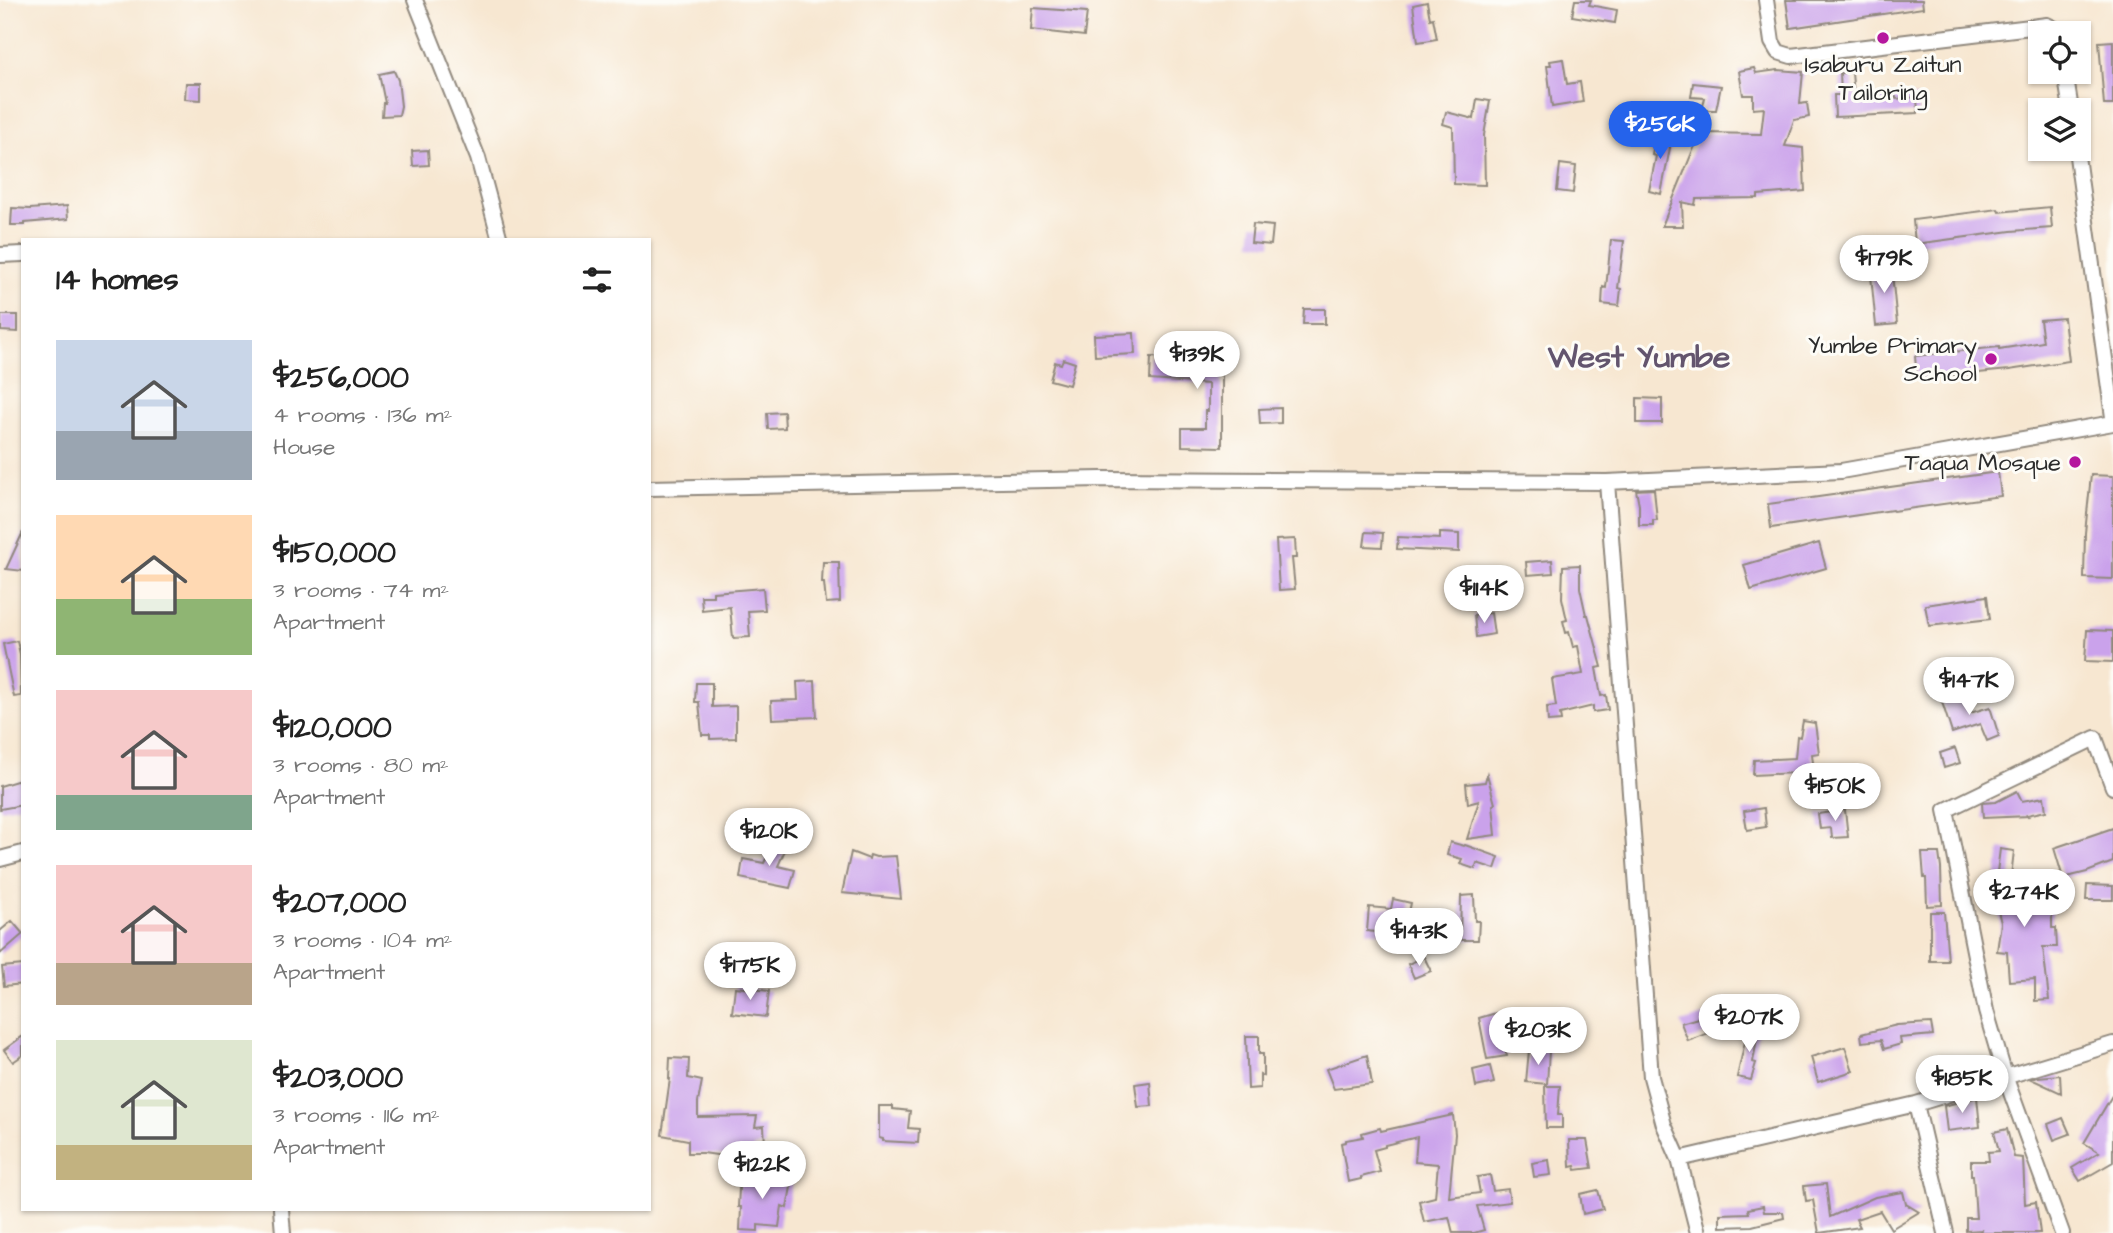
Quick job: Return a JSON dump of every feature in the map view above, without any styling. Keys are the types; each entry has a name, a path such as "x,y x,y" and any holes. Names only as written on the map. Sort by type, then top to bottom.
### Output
{"street":[{"path":"415,0 478,158 499,238"},
{"path":"1766,0 1772,42 1778,52 1791,56 2028,27"},
{"path":"2078,161 2113,417"},
{"path":"0,255 21,254"},
{"path":"651,488 1101,478 1607,482 1841,471 2113,423"},
{"path":"1607,482 1651,1077 1664,1125 1679,1159 1698,1233"},
{"path":"2062,1233 2005,1076 1986,1011 1946,810 2095,738 2113,787"},
{"path":"0,859 21,854"},
{"path":"1679,1159 1916,1104 2113,1044"},
{"path":"1916,1104 1946,1233"},
{"path":"281,1211 283,1233"}],"building":[{"path":"1575,0 1591,0 1589,5 1617,10 1615,23 1572,16"},
{"path":"1786,0 1922,0 1923,8 1790,28"},
{"path":"1427,2 1437,39 1418,42 1413,5"},
{"path":"1033,8 1087,12 1084,36 1031,30"},
{"path":"2113,41 2113,105 2104,105 2099,42"},
{"path":"1563,59 1567,84 1580,82 1583,102 1552,107 1547,65 1551,65 1550,61"},
{"path":"1754,68 1756,73 1778,70 1803,72 1800,104 1807,103 1809,117 1794,120 1785,146 1803,148 1805,191 1758,195 1758,198 1696,199 1695,205 1682,202 1683,226 1662,226 1700,133 1761,134 1764,108 1753,109 1753,95 1743,95 1739,71"},
{"path":"394,71 398,80 401,106 399,115 382,116 385,103 379,74"},
{"path":"1840,73 1852,73 1854,95 1896,99 1917,97 1918,113 1835,117 1834,95 1841,95"},
{"path":"186,83 201,83 201,100 185,99"},
{"path":"1693,83 1721,86 1716,110 1702,110 1705,98 1691,97"},
{"path":"1477,99 1490,101 1484,135 1485,185 1454,184 1453,127 1443,124 1446,112 1474,119"},
{"path":"1656,131 1669,132 1670,148 1661,194 1649,191 1656,156 1652,155"},
{"path":"428,150 429,165 413,166 412,151"},
{"path":"1560,164 1576,166 1573,193 1557,191"},
{"path":"67,206 68,219 11,225 12,208"},
{"path":"2050,207 2052,228 1915,244 1913,220 1998,209 1999,212"},
{"path":"1253,224 1273,226 1271,245 1251,243"},
{"path":"1611,240 1624,241 1618,288 1621,289 1619,306 1602,304"},
{"path":"1891,263 1897,324 1876,326 1870,265"},
{"path":"1304,309 1325,309 1325,324 1303,324"},
{"path":"1,315 18,315 18,332 1,331"},
{"path":"2064,318 2069,361 1917,379 1915,356 1999,349 2043,342 2040,320"},
{"path":"1134,333 1135,354 1095,356 1094,335"},
{"path":"1195,350 1222,350 1222,447 1182,446 1182,428 1205,428 1208,384 1150,380 1151,357 1195,358"},
{"path":"1063,359 1075,363 1069,385 1050,380 1055,362 1061,364"},
{"path":"1637,398 1662,399 1662,423 1637,423"},
{"path":"1281,408 1281,423 1260,424 1259,409"},
{"path":"784,412 785,428 768,429 767,413"},
{"path":"1998,472 2001,496 1771,528 1768,504"},
{"path":"2091,475 2113,476 2113,579 2084,578"},
{"path":"1654,489 1657,520 1653,520 1653,525 1639,525 1636,490"},
{"path":"1366,532 1383,533 1382,547 1364,546"},
{"path":"1440,533 1459,534 1459,552 1397,549 1398,537 1440,539"},
{"path":"21,536 21,571 6,569"},
{"path":"1295,539 1296,558 1292,558 1295,589 1279,590 1276,540"},
{"path":"1819,543 1826,568 1751,590 1744,565"},
{"path":"1552,560 1553,573 1527,575 1526,562"},
{"path":"823,562 839,562 840,602 826,603 822,583"},
{"path":"1580,565 1580,588 1602,667 1596,668 1601,696 1606,695 1608,710 1593,712 1593,706 1560,714 1561,721 1548,722 1547,707 1556,706 1552,679 1583,674 1578,646 1573,647 1569,632 1566,633 1563,621 1567,620 1562,598 1563,566"},
{"path":"763,588 765,610 748,611 750,637 733,638 730,607 702,610 701,596 713,596 713,592"},
{"path":"1987,596 1990,619 1929,626 1925,605"},
{"path":"1491,613 1494,634 1476,637 1474,615"},
{"path":"2087,630 2113,631 2113,662 2085,661"},
{"path":"17,641 21,696 14,697 3,644"},
{"path":"815,681 817,717 772,719 771,701 798,700 797,682"},
{"path":"696,683 712,683 712,707 736,706 736,738 710,739 710,735 702,735 699,702 695,702"},
{"path":"1965,693 1970,713 1990,707 1999,736 1987,741 1980,724 1952,733 1941,699"},
{"path":"1803,721 1815,723 1819,753 1812,754 1814,772 1753,775 1754,760 1795,758 1797,736 1800,737"},
{"path":"1955,748 1960,763 1944,768 1940,753"},
{"path":"1487,774 1495,804 1496,835 1467,839 1479,801 1468,804 1466,784 1485,782"},
{"path":"21,780 21,805 0,809 0,786"},
{"path":"1850,785 1852,804 1838,808 1836,786"},
{"path":"2017,791 2022,801 2044,797 2046,811 2028,816 1983,818 1982,803 1996,802"},
{"path":"1764,808 1766,827 1747,830 1744,811"},
{"path":"1845,810 1848,837 1832,838 1831,828 1820,829 1818,814"},
{"path":"2113,828 2113,862 2063,878 2054,848"},
{"path":"776,838 788,843 778,866 795,870 790,888 740,878 743,859 764,863"},
{"path":"1450,842 1499,857 1495,869 1477,863 1475,869 1460,864 1462,859 1447,855"},
{"path":"2000,849 2014,851 2009,893 2052,896 2052,928 2056,928 2057,947 2043,947 2049,1000 2035,1001 2035,979 2009,981 2007,952 1997,951 2001,923 1994,895"},
{"path":"851,852 869,859 870,855 896,856 901,899 842,893"},
{"path":"1922,853 1939,853 1942,905 1927,906"},
{"path":"2087,885 2113,886 2113,900 2086,900"},
{"path":"1474,895 1475,921 1479,921 1478,940 1460,940 1461,896"},
{"path":"1393,899 1411,903 1407,922 1393,920 1392,934 1367,931 1369,907 1391,909"},
{"path":"1930,912 1944,912 1948,961 1930,961"},
{"path":"12,921 21,932 21,936 0,954 0,931"},
{"path":"1424,957 1431,971 1414,978 1408,964"},
{"path":"21,965 21,984 4,986 2,967"},
{"path":"735,987 769,991 766,1017 732,1013"},
{"path":"1728,1009 1734,1027 1716,1030 1688,1041 1681,1023"},
{"path":"1496,1013 1507,1056 1487,1059 1479,1018"},
{"path":"1931,1023 1933,1035 1900,1038 1901,1044 1884,1049 1881,1040 1862,1042 1861,1034 1897,1025"},
{"path":"1749,1024 1759,1026 1753,1062 1756,1063 1751,1080 1737,1077"},
{"path":"1246,1036 1259,1036 1259,1054 1263,1054 1260,1088 1248,1089"},
{"path":"21,1037 21,1056 13,1062 4,1050"},
{"path":"1845,1047 1853,1071 1818,1082 1811,1057"},
{"path":"1529,1050 1549,1051 1547,1084 1526,1082"},
{"path":"1367,1055 1372,1084 1334,1089 1326,1069"},
{"path":"670,1058 689,1059 688,1078 702,1081 698,1117 757,1116 755,1127 764,1126 765,1146 753,1147 752,1160 688,1153 688,1140 662,1135 670,1079"},
{"path":"1490,1066 1494,1083 1476,1087 1473,1070"},
{"path":"2060,1075 2061,1093 2031,1079 2038,1077"},
{"path":"1150,1082 1152,1106 1138,1107 1135,1084"},
{"path":"1545,1086 1560,1086 1558,1115 1562,1115 1562,1128 1546,1128"},
{"path":"2113,1094 2113,1162 2080,1181 2072,1168 2099,1152 2084,1143"},
{"path":"1977,1097 1980,1127 1947,1131 1944,1106"},
{"path":"879,1106 893,1106 893,1109 910,1111 908,1128 919,1129 918,1143 883,1141 879,1138"},
{"path":"1453,1115 1455,1134 1449,1197 1480,1193 1477,1177 1490,1175 1493,1191 1508,1189 1510,1202 1477,1206 1484,1230 1453,1233 1449,1217 1424,1222 1419,1201 1435,1197 1438,1164 1415,1162 1417,1137 1374,1150 1380,1172 1348,1182 1341,1143 1363,1137 1362,1133 1380,1128 1381,1131"},
{"path":"2063,1118 2070,1134 2054,1140 2048,1124"},
{"path":"2007,1129 2014,1157 2023,1158 2025,1204 2036,1202 2040,1233 1966,1231 1966,1218 1976,1218 1971,1161 1989,1161 1988,1152 1999,1151 1994,1132"},
{"path":"1569,1140 1587,1140 1592,1168 1576,1170 1575,1166 1570,1167"},
{"path":"1549,1160 1551,1175 1534,1177 1532,1163"},
{"path":"740,1171 792,1182 787,1208 782,1206 779,1227 758,1225 758,1231 740,1230"},
{"path":"1826,1184 1830,1217 1875,1197 1903,1192 1906,1204 1919,1212 1891,1229 1880,1211 1856,1219 1860,1227 1819,1233 1813,1200 1806,1201 1804,1186"},
{"path":"1598,1190 1603,1209 1583,1214 1580,1194"},
{"path":"1763,1206 1764,1212 1783,1212 1784,1218 1752,1226 1720,1227 1720,1214 1749,1213 1748,1209"}],"place":[{"name":"Isaburu Zaitun Tailoring","path":"1883,38"},
{"name":"Yumbe Primary School","path":"1991,359"},
{"name":"Taqua Mosque","path":"2075,462"}],"district":[{"name":"West Yumbe","path":"1639,356"}]}
